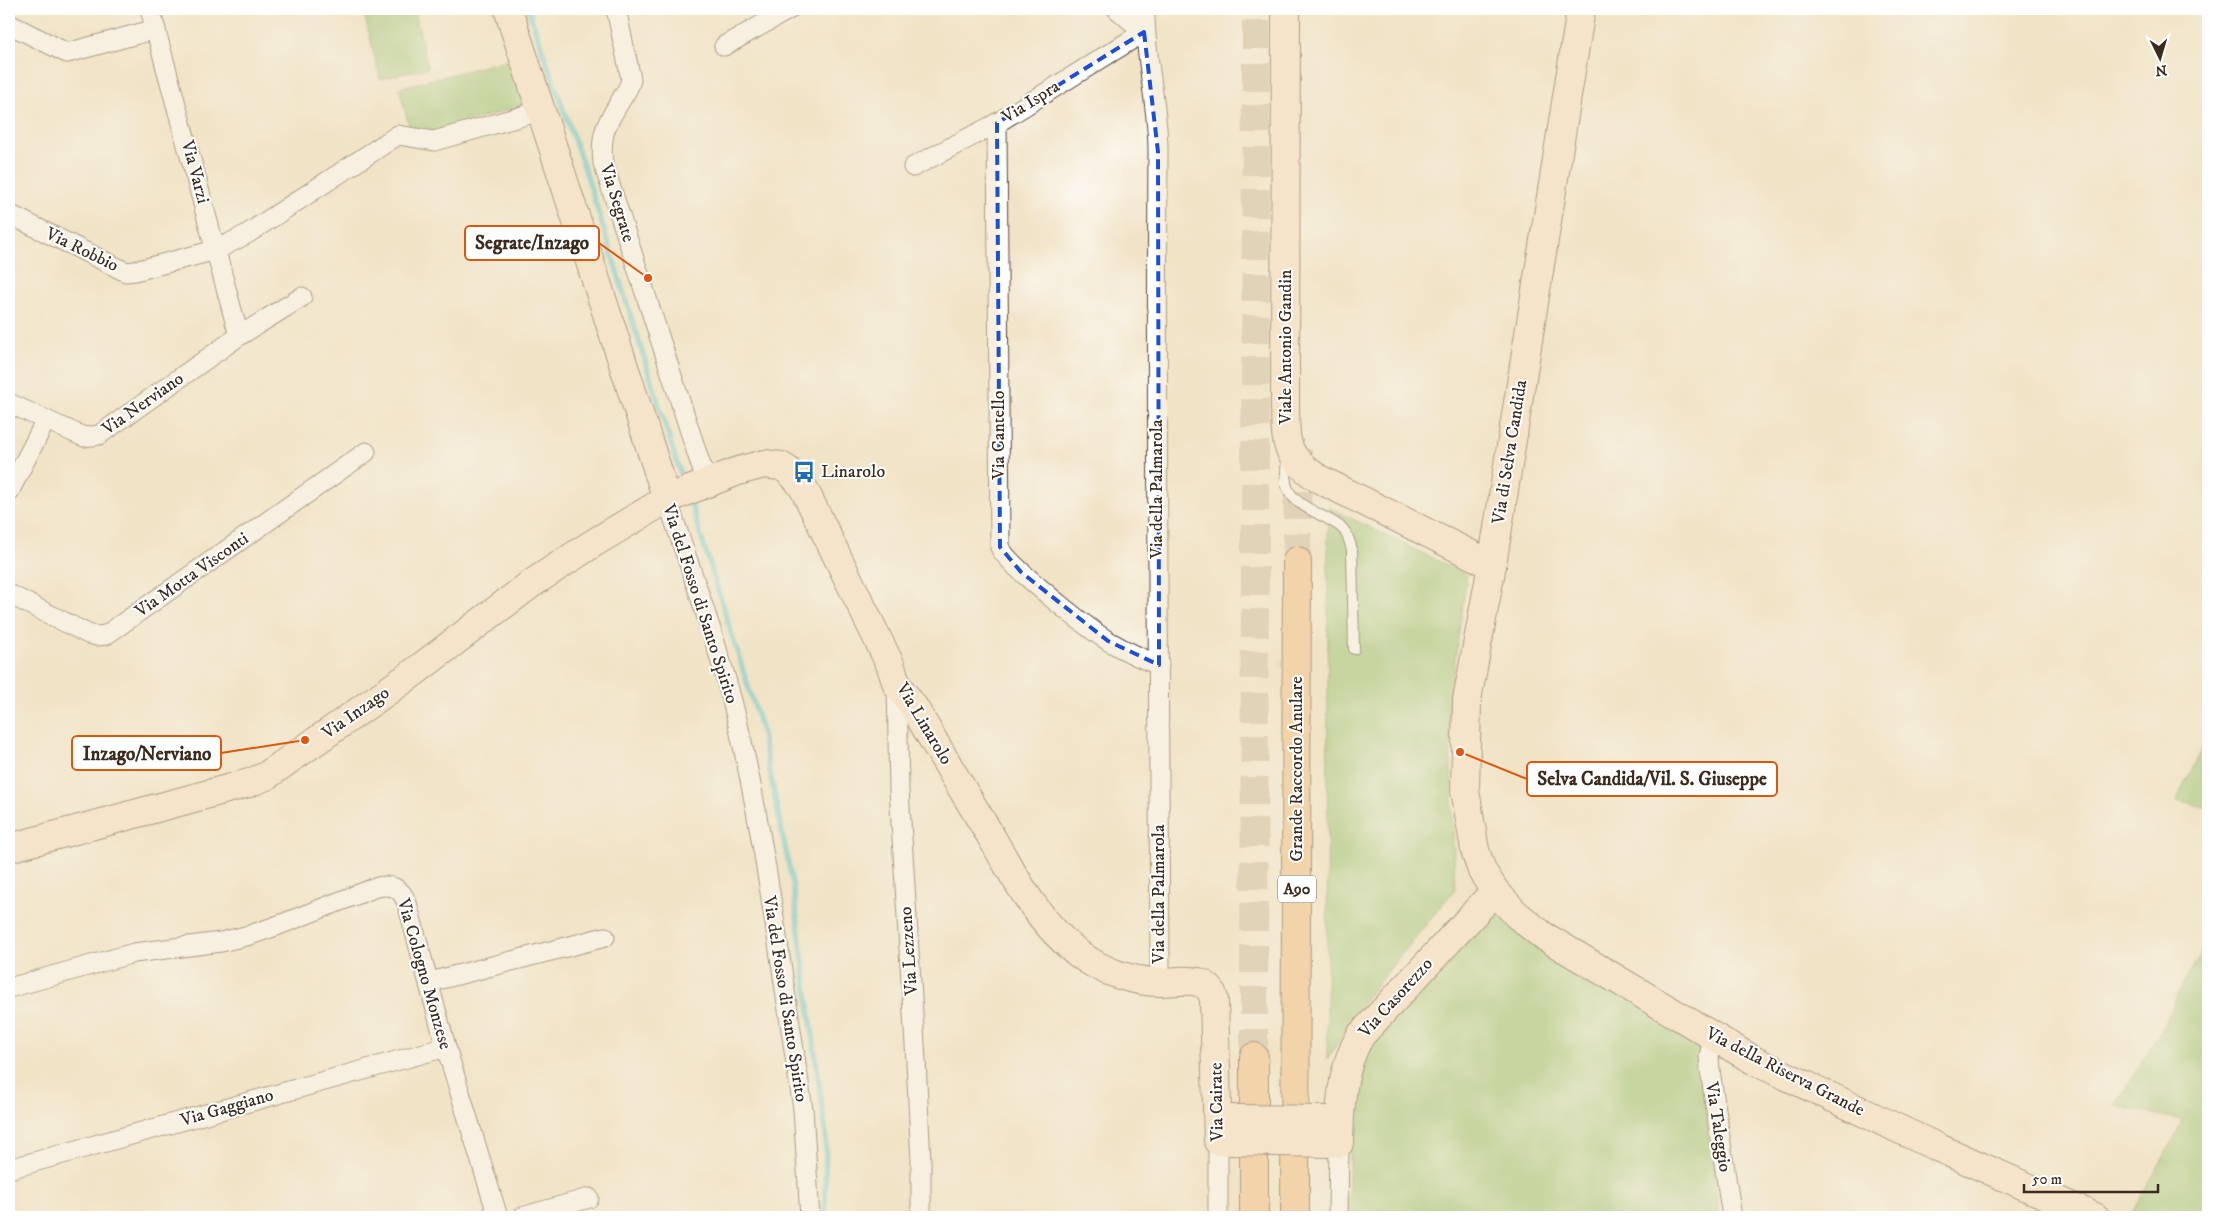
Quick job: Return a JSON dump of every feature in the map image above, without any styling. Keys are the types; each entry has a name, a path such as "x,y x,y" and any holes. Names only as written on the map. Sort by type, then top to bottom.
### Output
{"highway":[{"name":"Grande Raccordo Anulare","path":"1295,1217 1297,561"},
{"path":"1254,1056 1254,1217"}],"street":[{"name":"Via Varzi","path":"150,9 239,336"},
{"name":"Via del Fosso di Santo Spirito","path":"508,9 728,686 742,744 758,828 797,1070 803,1109 810,1217"},
{"name":"Via Segrate","path":"616,9 631,79 627,90 606,125 602,141 603,163 707,484"},
{"path":"724,46 790,9"},
{"path":"1118,9 1144,32"},
{"name":"Via della Palmarola","path":"1145,9 1144,32 1158,152 1156,502 1159,665 1160,982"},
{"name":"Viale Antonio Gandin","path":"1286,9 1286,404 1288,448 1301,466 1319,479 1492,565"},
{"name":"Via di Selva Candida","path":"1495,891 1482,871 1475,850 1465,790 1466,700 1492,565 1581,9"},
{"path":"9,24 67,53 156,28"},
{"name":"Via Ispra","path":"914,167 997,123 1144,32"},
{"name":"Via Robbio","path":"9,214 126,272 216,250 248,234 398,135 434,141 540,110"},
{"name":"Via Cantello","path":"997,123 1000,547 1014,566 1108,640 1130,653 1159,665"},
{"name":"Via Nerviano","path":"9,402 79,435 97,436 239,336 302,297"},
{"path":"9,492 46,420"},
{"name":"Via Motta Visconti","path":"9,594 88,634 106,635 366,452"},
{"name":"Via Linarolo","path":"667,499 738,471 764,464 781,466 796,478 809,499 890,664 897,684 913,706 1014,877 1055,934 1081,956 1102,968 1132,978 1160,982 1193,981 1209,988"},
{"name":"Via Inzago","path":"9,848 249,783 266,776 409,676 538,579 667,499"},
{"name":"Via Lezzeno","path":"897,684 899,790 915,1043 922,1217"},
{"name":"Via Cologno Monzese","path":"9,988 134,952 236,939 279,925 374,888 396,887 404,895 430,982 446,1047 498,1217"},
{"name":"Via della Riserva Grande","path":"1495,891 1516,914 1542,934 1714,1037 1775,1071 1939,1148 2095,1217"},
{"name":"Via Casorezzo","path":"1338,1217 1334,1132 1347,1063 1360,1035 1495,891"},
{"path":"430,982 605,937"},
{"name":"Via Cairate","path":"1209,988 1214,1001 1224,1130 1218,1217"},
{"name":"Via Taleggio","path":"1714,1037 1709,1056 1710,1070 1732,1217"},
{"name":"Via Gaggiano","path":"9,1169 446,1047"},
{"path":"1224,1130 1334,1132"},
{"path":"522,1217 589,1198"}],"lane":[{"path":"1288,448 1286,476 1288,490 1302,504 1343,529 1349,538 1352,550 1354,649"}],"highlighted area":[{"path":"1144,32 1158,152 1159,665 1108,641 1021,572 1000,547 997,123"}],"green space":[{"path":"363,9 414,9 428,68 380,79"},
{"path":"511,59 527,105 412,137 399,88"},
{"path":"1328,507 1467,575 1449,703 1455,889 1366,998 1327,1060"},
{"path":"2208,738 2208,808 2176,801"},
{"path":"1490,904 1702,1039 1698,1057 1720,1217 1348,1217 1350,1144 1358,1063 1383,1022"},
{"path":"2208,942 2208,1217 2138,1217 2131,1214 2174,1139 2182,1120 2115,1106 2164,1025 2182,985"}],"waterway":[{"path":"528,9 587,176 684,485"},
{"path":"689,498 760,724 793,886 826,1135 825,1217"}],"tunnel":[{"path":"1254,1057 1256,9"},
{"path":"1297,561 1298,442"}],"place":[{"name":"Segrate/Inzago","path":"648,278"},
{"name":"Linarolo","path":"804,472"},
{"name":"Inzago/Nerviano","path":"305,740"},
{"name":"Selva Candida/Vil. S. Giuseppe","path":"1460,752"}]}
